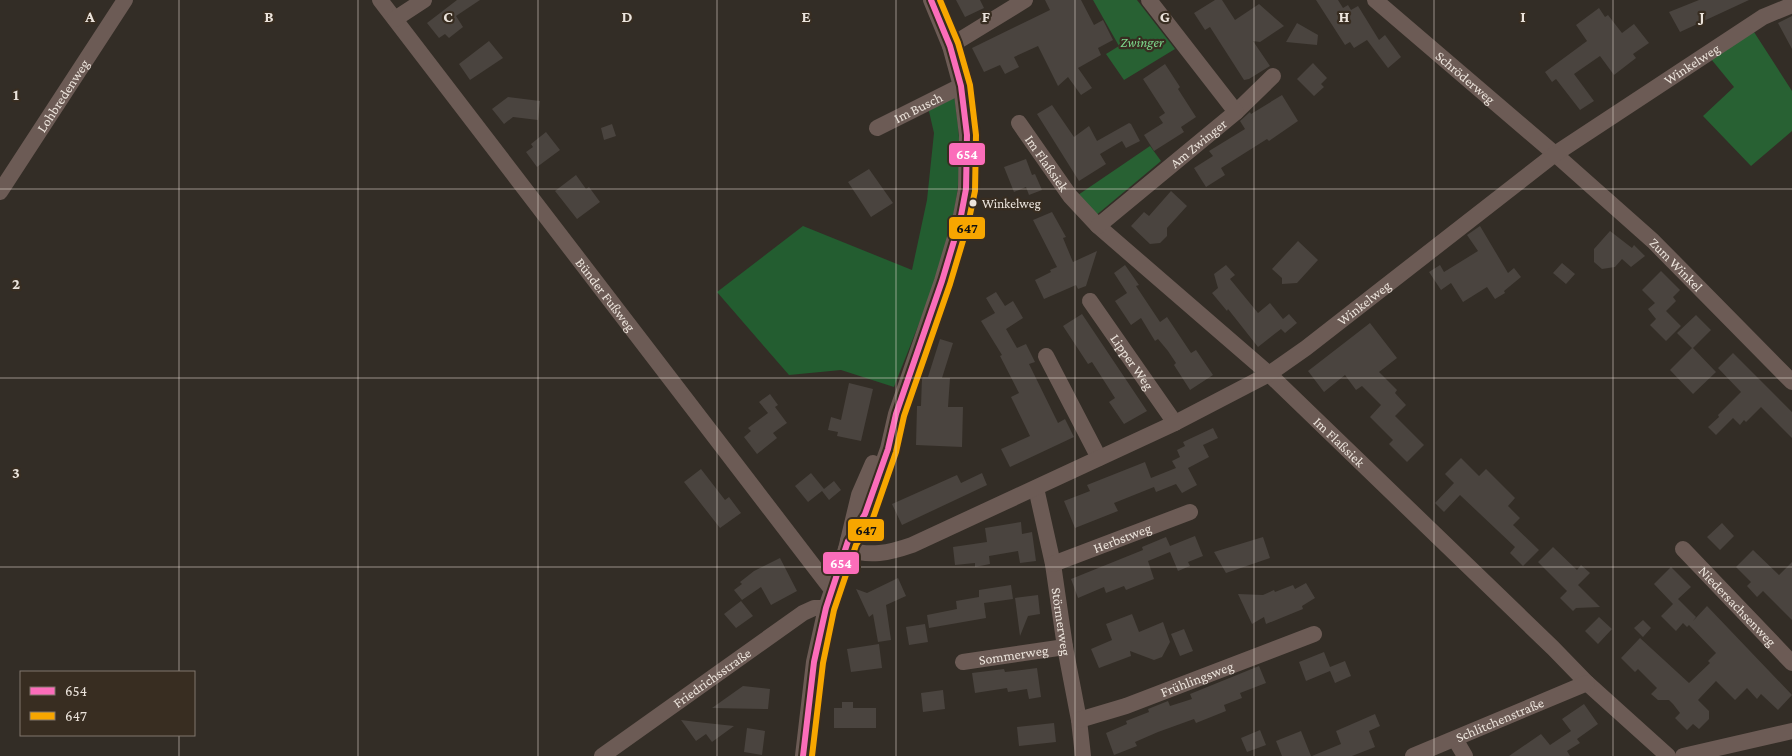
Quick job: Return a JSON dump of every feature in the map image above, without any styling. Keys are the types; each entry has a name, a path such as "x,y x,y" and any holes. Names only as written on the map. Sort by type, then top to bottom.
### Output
{"street":[{"name":"Lohbredenweg","path":"0,192 124,0"},
{"name":"Bünder Fußweg","path":"380,0 832,590"},
{"path":"395,19 424,0"},
{"path":"802,756 814,662 826,608 847,545 859,495 896,414 942,281 960,221 966,189 967,134 961,86 950,46 931,0"},
{"path":"950,46 1025,0"},
{"name":"Am Zwinger","path":"1098,226 1236,112 1149,0"},
{"name":"Schröderweg","path":"1375,0 1555,154"},
{"name":"Winkelweg","path":"847,545 869,554 895,551 912,545 1175,423 1269,374 1306,348 1555,154 1762,17 1792,5"},
{"path":"1236,112 1273,76"},
{"name":"Im Busch","path":"877,128 961,86"},
{"name":"Im Flaßsiek","path":"1019,123 1070,196 1098,226 1269,374 1554,648 1587,683 1668,756"},
{"name":"Zum Winkel","path":"1555,154 1653,241 1792,382"},
{"name":"Lipper Weg","path":"1090,301 1175,423"},
{"path":"1046,356 1099,458"},
{"name":"Störmerweg","path":"1036,488 1053,564 1065,647 1079,720 1083,756"},
{"name":"Herbstweg","path":"1053,564 1190,512"},
{"name":"Niedersachsenweg","path":"1682,550 1792,663"},
{"name":"Friedrichsstraße","path":"602,756 803,613 814,608 826,608"},
{"name":"Frühlingsweg","path":"1079,720 1126,706 1314,634"},
{"name":"Sommerweg","path":"963,662 1065,647"},
{"name":"Schlitchenstraße","path":"1413,756 1587,683"},
{"path":"1683,756 1792,730"},
{"path":"1455,739 1466,756"}],"green space":[{"name":"Zwinger","path":"1093,0 1137,0 1175,49 1124,80 1106,54 1119,46"},
{"path":"1754,32 1792,91 1792,131 1751,166 1703,116 1734,87 1711,59"},
{"path":"954,95 959,134 960,162 951,226 935,281 894,387 841,370 789,375 717,292 803,226 912,270 927,200 934,133 928,107"},
{"path":"1150,146 1161,161 1094,217 1078,195"}],"building":[{"path":"457,0 480,0 456,16 463,27 449,38 445,34 439,38 427,23"},
{"path":"956,0 980,0 984,8 965,17"},
{"path":"1045,0 1081,0 1094,25 1103,20 1113,40 1098,48 1101,55 1078,68 1092,88 1081,95 1068,77 1058,86 1038,46 1014,57 1019,67 1005,74 1000,65 984,72 972,48 1050,10"},
{"path":"1215,0 1222,0 1235,20 1259,4 1284,26 1260,42 1253,41 1270,66 1249,79 1244,80 1210,27 1205,30 1194,13"},
{"path":"1316,0 1338,0 1343,8 1348,5 1351,10 1358,6 1379,40 1385,35 1401,57 1388,68 1367,40 1354,48 1350,42 1345,45"},
{"path":"1699,0 1749,0 1680,32 1669,12"},
{"path":"1599,8 1605,17 1608,15 1622,33 1634,24 1649,43 1633,54 1636,58 1614,75 1600,56 1574,74 1594,101 1580,110 1556,79 1552,82 1545,72 1587,41 1576,25"},
{"path":"1792,16 1792,49 1778,23"},
{"path":"1297,23 1318,35 1317,45 1286,42"},
{"path":"489,41 503,58 470,80 459,64"},
{"path":"1313,63 1327,78 1321,84 1324,87 1314,96 1297,79"},
{"path":"1165,64 1196,117 1181,127 1184,132 1154,151 1144,135 1163,123 1159,117 1165,113 1143,79"},
{"path":"1282,95 1298,121 1269,141 1267,139 1221,168 1225,175 1206,187 1194,168 1213,156 1209,151 1245,129 1240,121 1250,112 1251,114"},
{"path":"508,97 540,101 538,120 513,117 504,124 492,109"},
{"path":"1052,105 1074,137 1089,126 1097,141 1129,123 1140,141 1126,148 1122,141 1100,154 1106,164 1079,181 1037,114"},
{"path":"612,124 616,136 604,140 601,128"},
{"path":"546,132 560,150 537,167 526,152 533,147 531,144"},
{"path":"1026,159 1032,175 1035,174 1042,190 1029,195 1026,187 1014,192 1004,167"},
{"path":"869,169 893,203 871,217 848,182"},
{"path":"576,175 586,189 589,187 600,202 577,219 555,191"},
{"path":"1171,191 1187,206 1167,228 1167,236 1160,243 1150,244 1131,226 1144,212 1149,216"},
{"path":"1052,212 1066,237 1063,238 1073,262 1097,251 1086,286 1078,289 1076,285 1044,299 1035,280 1057,267 1033,220"},
{"path":"1480,226 1508,273 1514,268 1521,277 1504,291 1505,293 1495,299 1487,287 1463,302 1451,283 1441,290 1429,272 1440,265 1444,272 1478,251 1467,235"},
{"path":"1610,231 1632,248 1634,245 1645,256 1631,267 1622,259 1615,267 1602,269 1594,262 1594,249"},
{"path":"1298,241 1318,260 1297,283 1282,284 1282,278 1272,269"},
{"path":"1562,263 1575,274 1566,284 1553,273"},
{"path":"1125,265 1139,285 1136,286 1160,322 1167,317 1191,353 1196,350 1213,375 1190,390 1174,365 1176,363 1168,351 1158,339 1155,341 1141,318 1131,325 1115,301 1127,293 1114,273"},
{"path":"1226,265 1235,275 1230,279 1258,313 1270,303 1283,319 1289,314 1297,323 1285,333 1281,329 1258,347 1228,309 1227,311 1212,293 1218,288 1214,274"},
{"path":"1661,271 1680,290 1673,297 1676,301 1666,311 1681,326 1666,341 1650,325 1656,319 1648,309 1655,303 1642,290"},
{"path":"996,292 1005,306 1013,301 1023,318 1006,329 1017,348 1026,344 1035,362 1029,364 1058,423 1065,419 1074,437 1010,467 1001,449 1030,436 1011,397 1019,393 1000,356 1002,355 981,321 995,313 986,298"},
{"path":"1082,314 1147,411 1124,424 1109,402 1115,398 1092,362 1088,364 1063,326"},
{"path":"1696,315 1711,330 1693,348 1716,372 1693,394 1670,370 1692,348 1677,333"},
{"path":"1370,323 1397,358 1379,372 1397,390 1395,393 1406,405 1395,416 1424,445 1407,462 1389,444 1393,440 1370,417 1381,405 1362,386 1356,390 1345,375 1324,392 1308,371"},
{"path":"940,339 953,343 942,378 950,378 948,407 963,407 962,447 916,445 917,406 921,406 922,377 928,377"},
{"path":"1733,353 1792,412 1792,438 1761,407 1746,422 1744,420 1740,425 1733,418 1716,435 1708,427 1741,392 1718,368"},
{"path":"849,383 873,389 861,441 837,436 838,432 828,430 831,417 841,420"},
{"path":"770,394 778,405 775,407 787,423 773,433 777,438 757,454 744,437 751,431 748,428 768,413 759,402"},
{"path":"1213,428 1218,438 1203,445 1209,457 1188,468 1197,485 1182,493 1176,484 1156,492 1154,487 1114,503 1118,511 1075,528 1064,501 1090,491 1087,485 1145,462 1151,478 1176,468 1172,461 1180,457 1177,450 1185,446 1183,442"},
{"path":"1461,458 1479,476 1486,469 1515,498 1508,506 1520,518 1513,525 1539,550 1523,566 1510,553 1515,547 1460,495 1444,512 1435,503 1454,483 1445,474"},
{"path":"701,469 725,500 729,497 741,513 720,528 684,482"},
{"path":"811,473 824,489 834,481 841,490 829,500 822,491 808,502 795,486"},
{"path":"982,473 987,485 902,525 892,504 957,475 961,483"},
{"path":"1021,522 1022,534 1032,532 1036,561 1020,563 1018,551 989,556 990,564 975,567 975,563 955,565 953,547 987,542 985,528"},
{"path":"1722,523 1734,536 1720,550 1707,537"},
{"path":"1195,536 1203,556 1188,562 1190,566 1178,571 1170,552 1148,561 1154,579 1126,590 1124,586 1106,593 1104,587 1078,598 1071,579 1143,550 1142,547 1166,537 1170,546"},
{"path":"1263,537 1270,558 1226,573 1214,552"},
{"path":"1553,547 1577,570 1581,565 1590,573 1578,585 1600,607 1576,608 1573,611 1560,598 1567,591 1538,562"},
{"path":"1753,550 1779,575 1792,562 1792,620 1763,591 1757,597 1747,586 1751,582 1736,567"},
{"path":"780,558 797,591 771,605 761,587 742,600 734,590 742,584 740,582 754,571"},
{"path":"1671,567 1691,587 1678,599 1696,617 1693,621 1707,606 1792,695 1778,710 1761,694 1757,699 1747,688 1735,700 1716,681 1698,700 1709,711 1709,719 1699,729 1693,724 1687,730 1675,718 1680,713 1673,704 1669,700 1658,700 1651,694 1657,688 1638,669 1635,672 1621,658 1640,638 1689,683 1710,663 1708,661 1716,653 1689,625 1687,627 1683,623 1676,631 1661,616 1673,604 1654,584"},
{"path":"898,578 906,596 886,605 891,640 878,642 873,614 869,617 856,589 867,593"},
{"path":"1306,583 1315,598 1302,606 1303,609 1266,624 1264,617 1252,624 1238,594 1263,595 1293,585 1295,589"},
{"path":"1011,585 1013,599 984,603 986,618 929,628 927,615 957,609 956,601 979,597 979,590"},
{"path":"1038,595 1040,614 1028,616 1020,636 1015,598"},
{"path":"741,601 753,616 736,628 724,614"},
{"path":"1132,614 1139,632 1163,622 1170,642 1162,657 1154,660 1130,651 1131,656 1099,668 1091,649 1112,640 1106,624"},
{"path":"1599,617 1612,629 1598,644 1585,631"},
{"path":"1643,620 1651,628 1643,637 1634,628"},
{"path":"925,624 928,642 909,645 906,627"},
{"path":"1184,629 1193,651 1180,656 1171,634"},
{"path":"879,644 882,668 851,672 847,649"},
{"path":"1324,652 1330,667 1345,661 1351,676 1335,683 1330,671 1306,681 1299,662"},
{"path":"1259,666 1266,683 1240,693 1242,698 1224,705 1226,711 1196,723 1194,719 1158,732 1135,742 1137,746 1114,755 1106,733 1127,724 1126,721 1149,712 1148,709 1168,701 1170,706 1192,699 1190,694"},
{"path":"1037,668 1041,697 1029,699 1027,689 1008,692 1007,688 975,693 972,673 1004,669 1005,672"},
{"path":"743,686 770,689 768,709 712,708"},
{"path":"943,690 945,709 923,712 921,693"},
{"path":"842,702 853,702 853,708 876,708 876,728 834,728 834,708 842,708"},
{"path":"1584,704 1598,724 1577,739 1580,743 1567,751 1570,756 1509,756 1541,734 1550,745 1571,731 1562,719"},
{"path":"1375,714 1380,726 1369,731 1375,747 1352,756 1312,756 1341,744 1336,731"},
{"path":"681,720 734,726 712,742 706,734 696,741"},
{"path":"1054,723 1056,742 1019,746 1017,727"},
{"path":"747,728 765,731 762,755 744,752"},
{"path":"1260,730 1266,745 1247,752 1241,738"},
{"path":"1301,731 1311,756 1282,756 1276,741"}],"transit line":[{"name":"654","path":"803,756 814,662 826,608 848,541 865,514 888,449 896,414 942,281 960,221 966,189 967,135 961,86 950,46 931,0"},
{"name":"647","path":"812,756 823,663 834,610 856,545 873,518 896,452 904,416 950,284 968,224 975,191 976,135 970,85 958,43 940,0"}],"place":[{"name":"Winkelweg","path":"973,203"}]}
